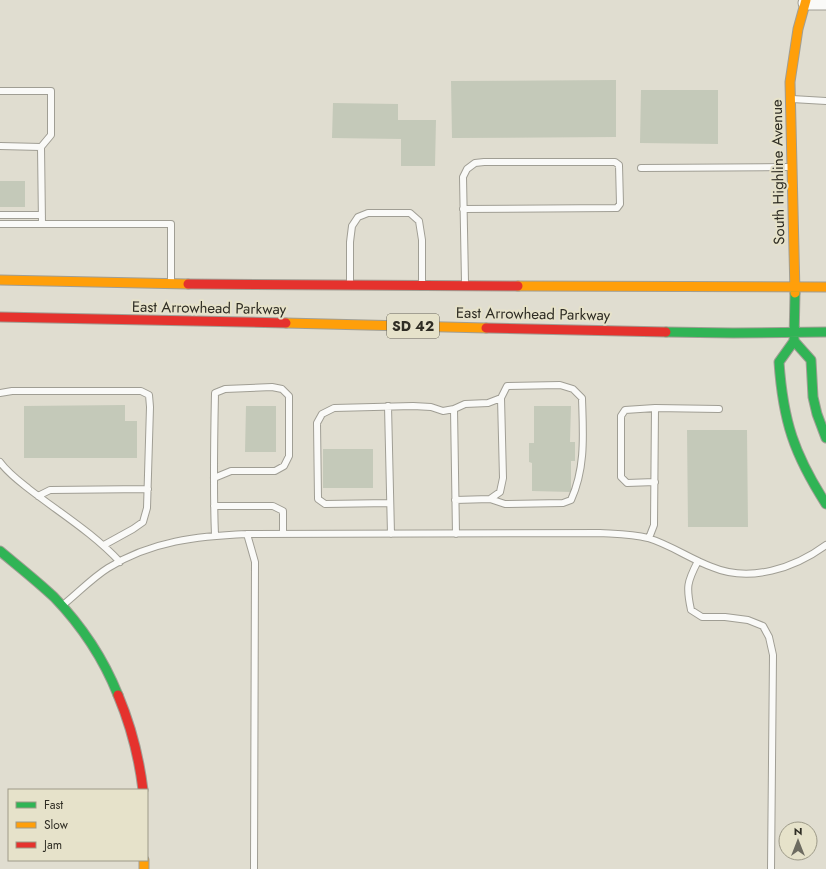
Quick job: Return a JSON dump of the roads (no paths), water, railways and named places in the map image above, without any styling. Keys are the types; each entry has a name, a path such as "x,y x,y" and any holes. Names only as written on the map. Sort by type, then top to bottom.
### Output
{"main road":[{"name":"South Highline Avenue","path":"794,337 795,287 790,99 793,58 805,1"},
{"name":"East Arrowhead Parkway","path":"0,280 171,284 826,287"},
{"name":"East Arrowhead Parkway","path":"0,317 794,337 826,332"},
{"path":"826,438 816,414 813,397 811,360 794,337 779,362 782,400 786,423 793,445 803,466 826,504"},
{"path":"0,551 24,570 62,606 98,656 111,680 133,737 139,761 143,789"}],"street":[{"path":"805,1 826,3"}],"lane":[{"path":"0,91 51,91 51,135 41,147 42,224"},
{"path":"790,99 826,100"},
{"path":"0,146 41,147"},
{"path":"464,209 617,208 620,204 619,165 615,162 484,162 475,163 467,169 463,177 465,286"},
{"path":"641,168 791,167"},
{"path":"350,284 350,242 352,226 358,217 368,214 410,213 419,221 422,240 422,285"},
{"path":"0,215 42,215"},
{"path":"0,224 171,224 171,284"},
{"path":"455,500 490,499 505,504 563,503 571,500 577,488 581,471 584,445 582,398 573,389 560,385 507,386 501,398 503,478 500,492 490,499"},
{"path":"214,478 231,471 275,471 284,466 289,456 290,396 282,389 272,387 225,389 215,393 214,478 215,535"},
{"path":"0,393 12,391 141,391 149,395 148,489 147,508 143,522 104,545"},
{"path":"390,503 325,504 318,499 317,423 322,414 334,408 388,406 431,407 443,411 454,409 466,404 488,403 501,398"},
{"path":"388,406 391,534"},
{"path":"654,482 627,483 621,477 621,416 625,410 655,408 719,408"},
{"path":"648,538 654,525 655,408"},
{"path":"454,409 456,534"},
{"path":"0,462 5,470 104,545 120,562"},
{"path":"38,496 50,490 148,489"},
{"path":"214,506 273,506 283,511 283,534"},
{"path":"62,606 108,568 137,553 171,542 215,535 600,533 631,535 648,538 665,544 713,568 727,572 753,573 783,568 797,563 809,557 826,545"},
{"path":"247,534 255,562 254,869"},
{"path":"698,561 689,580 688,594 691,610 702,617 725,617 748,620 762,626 769,637 773,655 771,869"}]}
